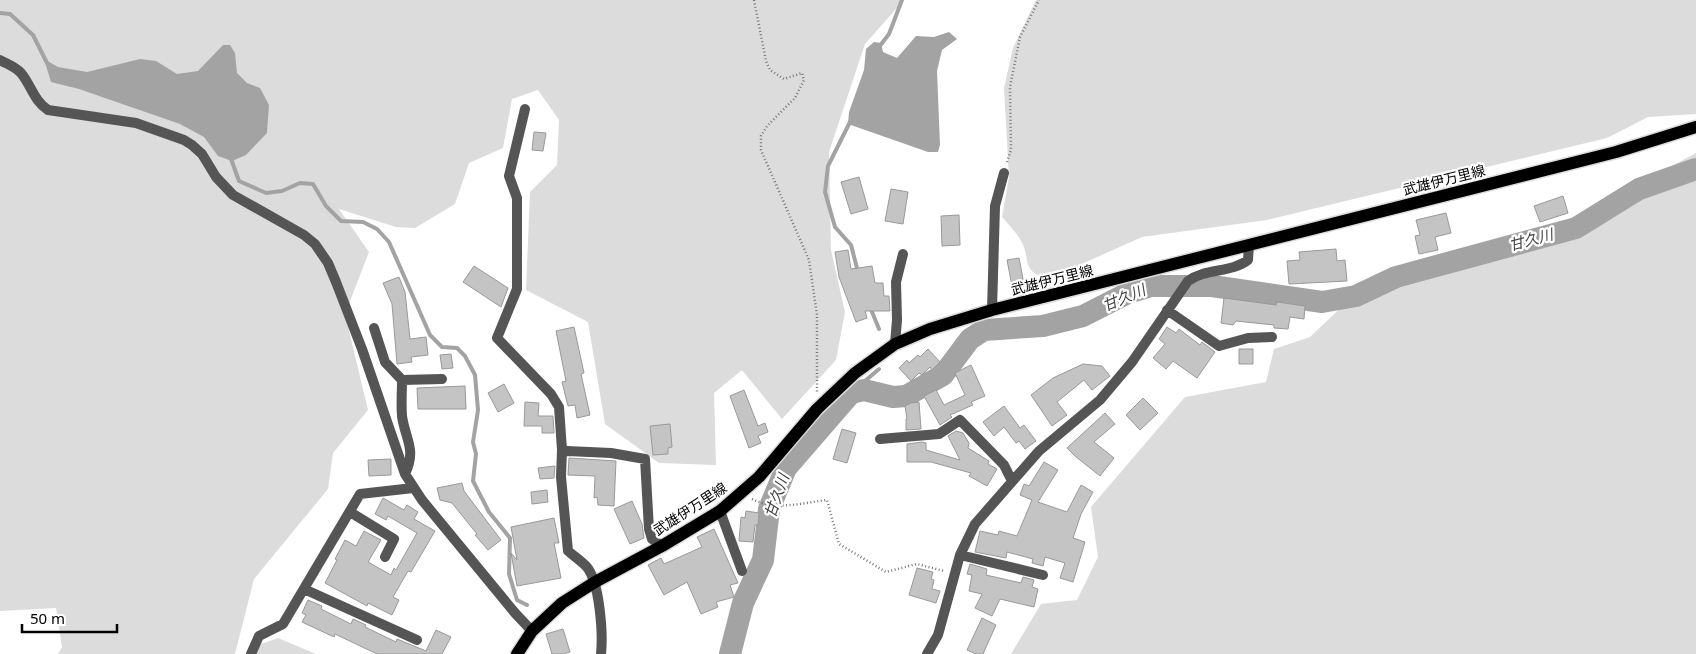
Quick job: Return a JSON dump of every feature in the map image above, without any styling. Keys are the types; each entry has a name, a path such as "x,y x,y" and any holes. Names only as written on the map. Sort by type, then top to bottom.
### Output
{"main road":[{"name":"武雄伊万里線","path":"517,654 532,630 562,603 595,582 662,546 720,511 759,477 817,409 854,373 895,344 930,329 992,310 1616,152 1696,127"}],"street":[{"path":"0,60 16,68 22,74 38,101 48,110 136,123 184,140 202,154 220,182 233,195 304,235 315,244 328,264 336,282 362,349 405,474 413,488 515,613 532,630"},
{"path":"525,109 509,176 517,198 518,289 497,338 551,394 558,407 562,450 561,477 568,551 587,567 595,582 602,632 601,653"},
{"path":"992,310 995,206 1004,174"},
{"path":"927,654 938,635 960,555 975,524 1039,451 1100,400 1132,362 1188,281 1197,274 1242,265 1248,260 1249,245"},
{"path":"895,344 897,320 896,282 903,254"},
{"path":"1167,310 1219,346 1248,338 1272,337"},
{"path":"374,328 385,362 402,380 402,416 411,448 408,469 405,474"},
{"path":"402,380 442,379"},
{"path":"880,439 939,434 960,420 1004,465 1012,482"},
{"path":"567,451 611,453 645,459 649,529 652,539 662,546"},
{"path":"251,654 259,636 283,624 360,494 413,488"},
{"path":"720,511 742,571"},
{"path":"350,512 394,539 385,557"},
{"path":"960,555 1043,575"},
{"path":"304,589 417,640"}],"path":[{"path":"754,0 766,61 770,70 784,79 802,73 804,80 794,98 767,126 761,136 761,150 810,260 817,316 817,409"},
{"path":"1004,174 1011,150 1010,87 1020,37 1039,0"},
{"path":"765,505 777,506 827,500 839,544 886,572 916,564 955,574"}],"shaded area":[{"path":"0,0 904,0 865,44 829,152 831,250 845,312 836,360 782,419 742,370 714,393 716,465 659,463 605,424 588,322 526,290 530,192 557,165 559,120 538,90 512,99 503,148 469,163 455,204 415,228 396,227 339,209 369,252 345,314 368,410 333,453 328,489 254,579 235,654 58,654 62,647 56,608 0,611"},
{"path":"1036,0 1696,0 1696,114 1648,117 1607,138 1267,220 1142,237 1048,279 1039,276 1030,268 1020,239 1002,217 1009,177 1004,88 1013,48"},
{"path":"949,32 957,39 942,50 937,71 940,145 938,152 928,152 848,124 849,112 864,70 866,49 874,42 881,43 883,52 897,58 916,36 934,37"},
{"path":"223,45 230,45 235,53 237,73 247,83 260,88 269,105 267,133 246,155 232,161 218,156 204,137 180,124 79,89 51,82 44,59 58,67 87,72 140,59 156,61 177,74 198,71"},
{"path":"1696,153 1696,654 1011,654 1041,604 1077,600 1098,557 1091,507 1185,397 1266,382 1274,349 1310,337 1370,280 1568,222"},
{"path":"278,638 316,654 256,654 261,644"}],"building":[{"path":"534,132 546,133 543,151 532,150"},
{"path":"859,177 868,209 851,214 841,182"},
{"path":"891,189 908,192 903,224 885,221"},
{"path":"1563,196 1568,213 1540,222 1534,206"},
{"path":"1446,213 1451,233 1435,237 1438,250 1419,254 1415,236 1420,235 1416,220"},
{"path":"959,215 960,245 942,246 941,216"},
{"path":"1336,249 1337,261 1345,260 1347,281 1289,284 1287,261 1300,260 1299,252"},
{"path":"848,250 851,269 872,266 875,283 883,283 884,296 889,296 890,311 865,311 867,318 856,322 839,277 835,252"},
{"path":"1019,258 1024,284 1012,286 1007,260"},
{"path":"474,266 508,288 501,307 463,282"},
{"path":"399,277 405,292 410,339 426,337 428,355 411,357 412,362 397,364 392,304 383,283"},
{"path":"1224,298 1276,305 1277,302 1305,306 1304,319 1290,317 1288,329 1274,328 1274,325 1236,321 1233,325 1221,323"},
{"path":"574,327 584,373 581,374 590,415 577,418 575,405 568,406 562,382 566,381 556,331"},
{"path":"1167,327 1176,333 1179,329 1200,345 1202,342 1215,352 1197,378 1173,361 1166,369 1153,358 1165,344 1159,339"},
{"path":"928,349 940,362 932,370 930,367 922,375 919,373 911,381 899,368 907,360 909,363 918,355 920,357"},
{"path":"1239,349 1253,349 1253,364 1239,364"},
{"path":"451,354 453,368 442,369 440,355"},
{"path":"1083,364 1102,366 1110,376 1092,390 1084,380 1057,402 1067,415 1052,426 1031,395 1053,378"},
{"path":"971,365 985,396 971,402 973,405 950,415 952,417 940,425 924,396 936,390 944,405 965,395 955,373"},
{"path":"504,384 514,403 498,412 488,393"},
{"path":"465,386 466,409 418,409 417,388"},
{"path":"744,390 758,426 765,423 768,432 758,436 761,443 749,448 730,396"},
{"path":"1143,398 1158,413 1140,430 1126,415"},
{"path":"525,402 539,403 538,416 553,416 554,433 542,433 542,426 524,426"},
{"path":"919,402 921,429 906,430 905,406"},
{"path":"1004,406 1020,428 1024,425 1036,441 1025,449 1019,441 1016,443 1004,427 994,436 983,422"},
{"path":"1105,413 1115,424 1094,442 1114,458 1100,476 1067,448"},
{"path":"670,424 672,447 668,448 668,454 653,455 650,426"},
{"path":"842,429 856,433 847,463 833,459"},
{"path":"956,431 963,433 969,443 968,448 989,461 988,464 997,469 987,486 969,476 971,473 931,462 907,462 907,444 922,442 926,443 926,450 960,460 948,436"},
{"path":"569,458 616,461 614,506 598,505 597,497 594,498 595,476 568,475"},
{"path":"391,459 391,475 369,476 368,460"},
{"path":"1044,462 1058,470 1038,502 1067,512 1081,485 1093,492 1081,514 1073,538 1085,542 1073,582 1060,578 1065,563 1045,557 1043,566 1032,563 1033,559 1007,552 1006,558 975,552 980,531 998,535 999,531 1017,536 1032,500 1020,495 1024,484 1029,486"},
{"path":"555,466 554,478 540,479 538,468"},
{"path":"462,483 464,491 501,540 488,550 452,503 440,500 437,488"},
{"path":"547,490 548,502 532,504 531,492"},
{"path":"383,498 404,510 407,505 418,512 414,519 435,531 411,572 408,571 393,597 399,600 392,615 368,603 367,606 325,583 345,540 356,546 364,531 381,540 368,562 391,575 394,568 396,570 417,533 388,516 386,520 375,514"},
{"path":"632,501 642,524 644,538 630,544 614,509"},
{"path":"746,511 759,513 753,542 739,541 741,517 745,518"},
{"path":"554,518 559,543 554,543 561,578 517,586 511,553 517,560 511,527"},
{"path":"714,529 738,583 730,585 734,597 716,602 718,607 701,614 687,582 664,595 648,565 661,558 664,564 702,547 697,537"},
{"path":"970,564 987,569 986,575 1021,583 1023,577 1034,580 1032,587 1038,589 1034,607 1000,599 992,616 975,608 982,594 969,591 972,575 967,574"},
{"path":"917,568 933,572 931,579 934,580 932,589 940,591 936,603 909,595"},
{"path":"308,600 322,606 321,609 351,624 353,619 396,642 397,639 426,651 436,630 451,637 442,654 377,654 335,634 334,637 302,622 306,615 302,613"},
{"path":"982,618 996,625 983,654 976,654 967,650"},
{"path":"563,629 570,652 552,654 546,634"}],"waterway":[{"path":"879,47 889,34 902,0"},
{"path":"0,13 10,14 33,35 47,63"},
{"path":"851,120 828,166 825,192 835,227 851,245 858,272"},
{"path":"230,156 239,181 266,193 282,191 300,183 313,184 326,206 341,221 363,222 377,229 389,242 430,335 442,347 457,348 465,356 475,375 478,410 473,442 476,454 473,481 489,512 510,538 509,574 517,600 527,605"},
{"name":"甘久川","path":"730,654 743,603 763,560 769,509 786,468 851,393 864,390 893,397 906,396 943,375 970,339 984,330 1043,326 1083,316 1128,293 1151,286 1212,286 1322,302 1356,296 1396,277 1576,228 1639,189 1696,169"},
{"path":"870,307 879,329"},
{"path":"851,393 879,369"}]}
